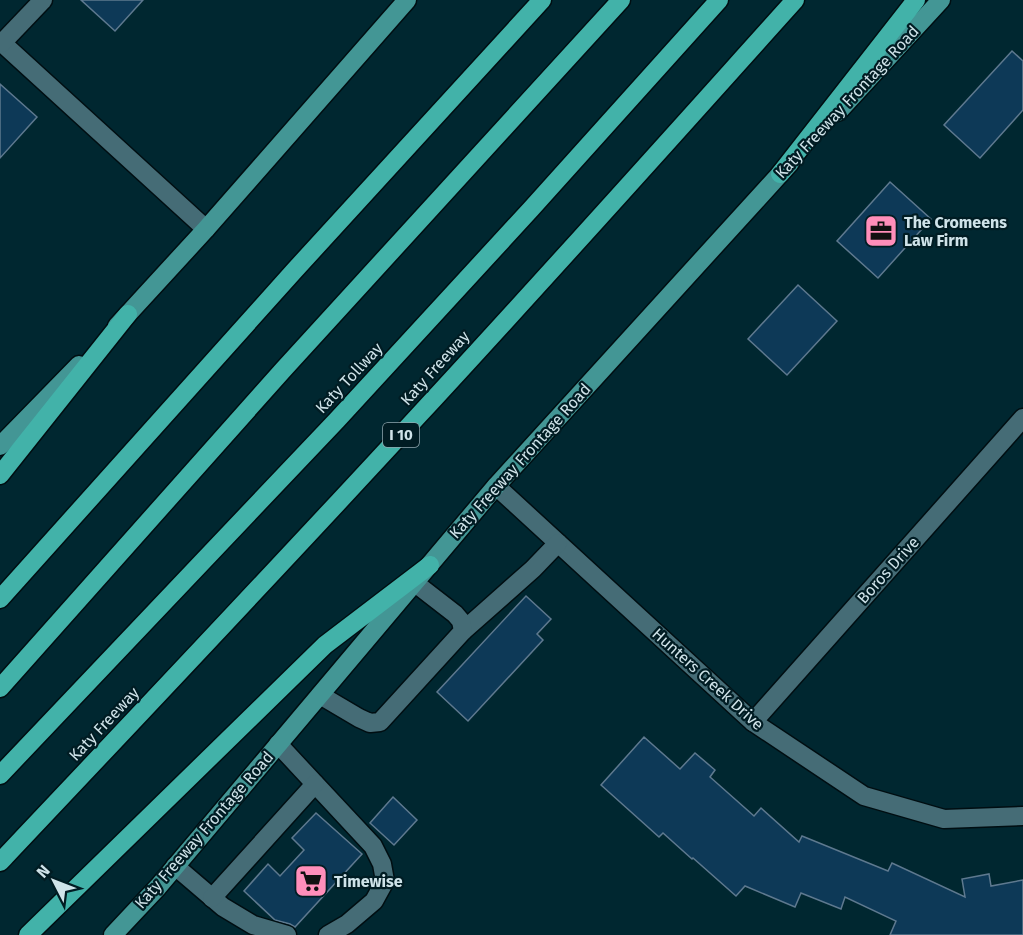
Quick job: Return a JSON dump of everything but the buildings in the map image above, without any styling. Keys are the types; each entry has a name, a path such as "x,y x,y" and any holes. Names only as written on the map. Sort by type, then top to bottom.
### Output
{"highway":[{"path":"0,599 294,271 542,0"},
{"path":"0,688 283,370 621,0"},
{"name":"Katy Tollway","path":"0,775 337,420 719,0"},
{"name":"Katy Freeway","path":"0,862 412,423 795,0"},
{"path":"780,174 916,0"},
{"path":"0,475 128,314"},
{"path":"27,935 325,645 430,565"}],"main road":[{"path":"0,446 128,314 206,229 407,0"},
{"name":"Katy Freeway Frontage Road","path":"114,935 496,486 941,0"}],"street":[{"path":"43,0 1,42 206,229"},
{"name":"Boros Drive","path":"753,722 1023,418"},
{"name":"Hunters Creek Drive","path":"496,486 753,722 864,796 944,819 1023,816"},
{"path":"320,695 370,723 380,722 463,632 533,569 558,543"},
{"path":"414,583 455,614 461,621 463,632"},
{"path":"278,744 373,846 382,864 385,881 374,901 347,924 328,935"},
{"path":"212,898 315,784"},
{"path":"175,866 223,907 253,925 287,935"}],"place":[{"name":"The Cromeens Law Firm","path":"881,231"},
{"name":"Timewise","path":"311,881"}]}
